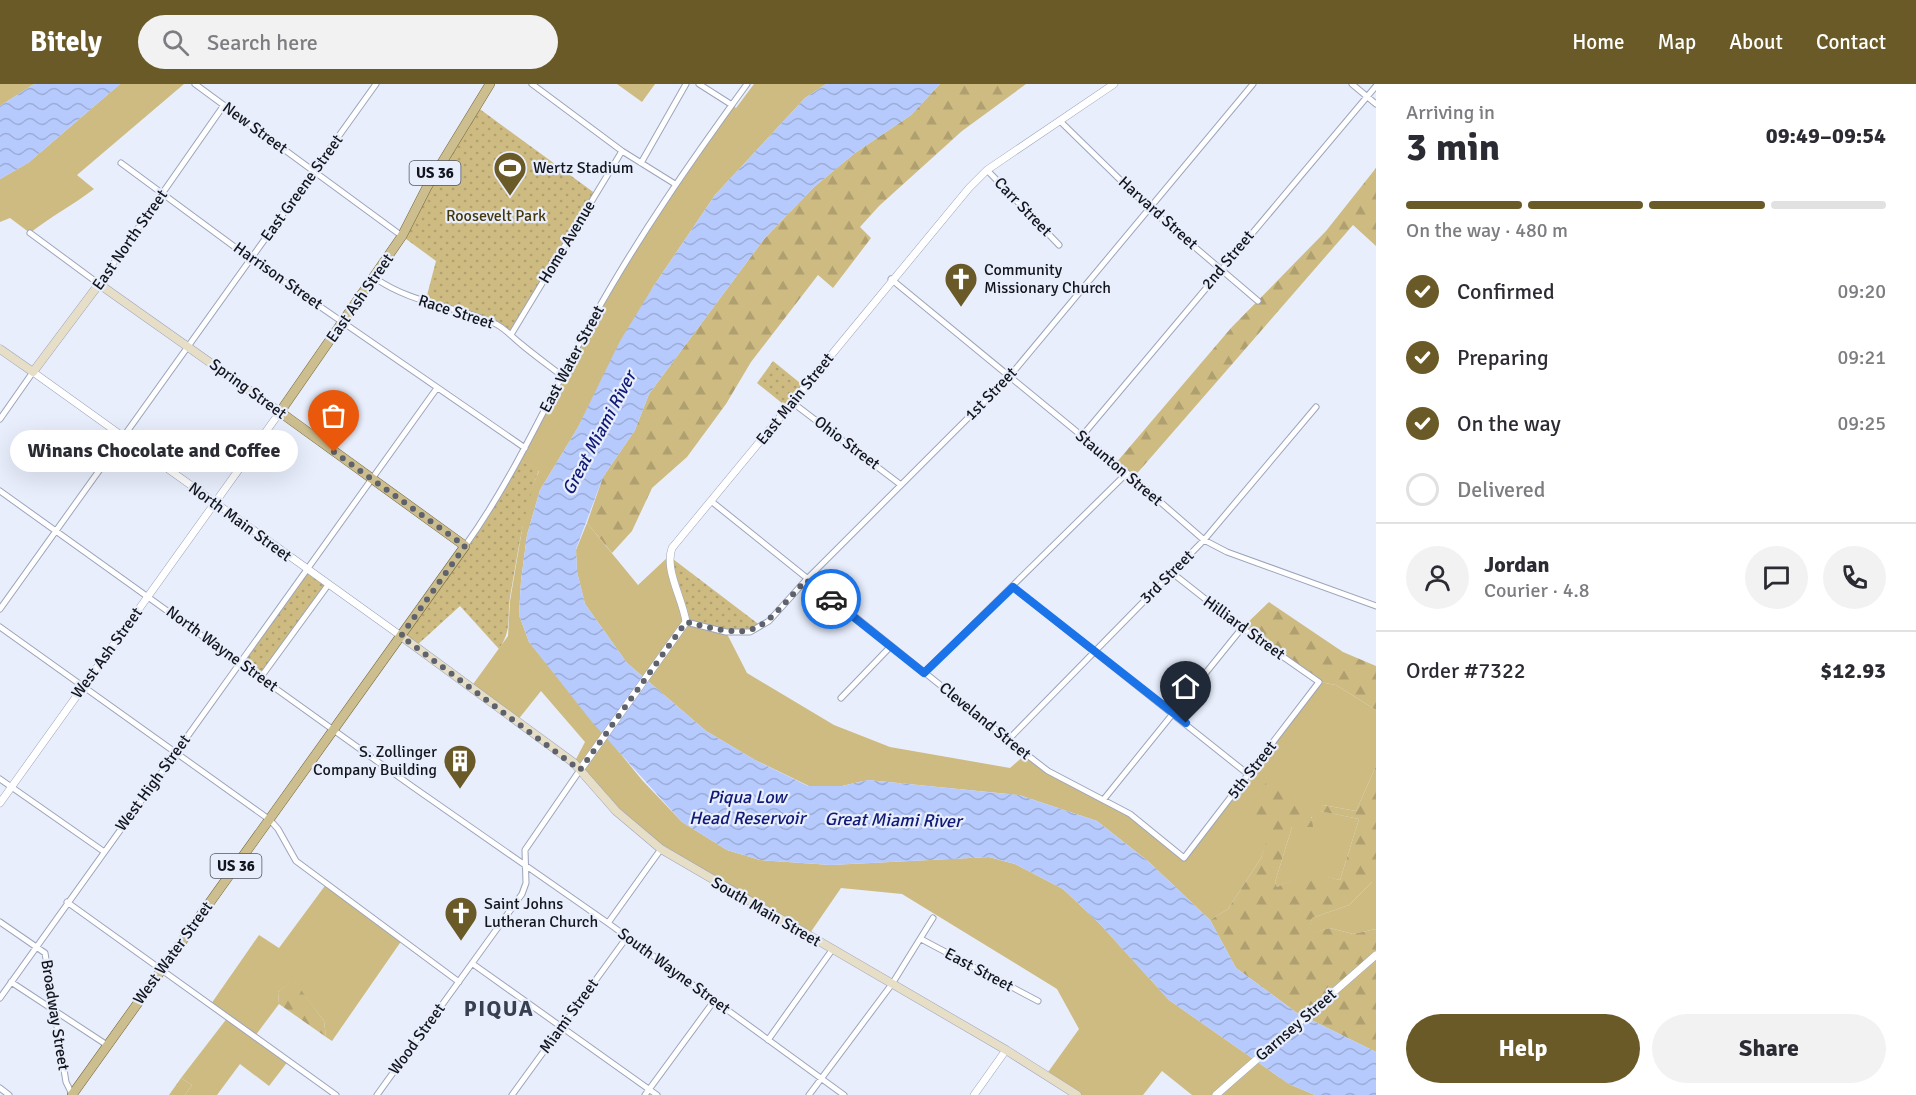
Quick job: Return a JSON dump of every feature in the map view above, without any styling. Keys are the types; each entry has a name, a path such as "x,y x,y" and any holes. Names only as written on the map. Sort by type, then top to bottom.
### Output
{"main road":[{"name":"East Ash Street","path":"280,412 402,236 427,187 490,84"},
{"name":"Spring Street","path":"99,284 465,546"},
{"name":"East North Street","path":"33,372 99,284"},
{"name":"North Main Street","path":"0,349 33,372"},
{"name":"East Water Street","path":"401,636 465,546"},
{"name":"North Main Street","path":"401,636 481,694"},
{"name":"West Water Street","path":"72,1095 401,636"},
{"name":"South Main Street","path":"481,694 580,770 616,811 661,849 1006,1050 1077,1095"}],"street":[{"name":"New Street","path":"195,84 402,236"},
{"name":"East Greene Street","path":"0,609 376,84"},
{"path":"532,84 622,151 675,184"},
{"path":"641,163 686,84"},
{"path":"699,84 732,105"},
{"name":"East Water Street","path":"465,546 503,489 561,375 628,257 675,184 747,84"},
{"name":"East Main Street","path":"686,622 669,556 672,548 793,403 891,279 987,170 1114,84"},
{"name":"1st Street","path":"686,622 726,633 750,632 769,621 806,580 1009,377 1252,84"},
{"path":"1352,84 1376,104"},
{"name":"2nd Street","path":"1082,436 1376,86"},
{"name":"East North Street","path":"99,284 224,105"},
{"name":"Harvard Street","path":"1061,122 1150,209 1258,301"},
{"name":"Home Avenue","path":"512,333 622,151"},
{"name":"Harrison Street","path":"121,163 251,259 525,448"},
{"name":"Carr Street","path":"987,170 1059,245"},
{"name":"Spring Street","path":"30,233 99,284"},
{"name":"Race Street","path":"375,278 406,295 495,324 512,333 518,342 561,375"},
{"name":"Staunton Street","path":"891,279 1127,473 1204,540 1227,552 1376,606"},
{"path":"0,418 33,372"},
{"name":"North Main Street","path":"33,372 401,636"},
{"name":"West High Street","path":"0,998 305,568 436,388"},
{"name":"Ohio Street","path":"793,403 901,485"},
{"name":"3rd Street","path":"1010,738 1204,540 1316,406"},
{"name":"East Ash Street","path":"215,503 280,412"},
{"path":"924,673 1127,473"},
{"name":"North Wayne Street","path":"0,491 414,787"},
{"name":"Cleveland Street","path":"711,501 806,580 1010,738 1048,771 1104,799 1156,832 1184,858"},
{"name":"West Ash Street","path":"0,803 215,503"},
{"name":"Hilliard Street","path":"1171,572 1242,628 1319,682"},
{"path":"261,677 328,585"},
{"path":"1013,587 1249,775"},
{"path":"580,770 686,622"},
{"path":"0,627 270,820 296,861 459,982"},
{"path":"1104,799 1242,628"},
{"path":"841,698 891,646"},
{"name":"5th Street","path":"1184,858 1319,682"},
{"name":"Wood Street","path":"377,1095 522,894 526,883 525,850 531,838 580,770"},
{"path":"0,778 103,851"},
{"name":"South Wayne Street","path":"414,787 608,923 844,1095"},
{"path":"608,923 661,849"},
{"path":"67,902 336,1095"},
{"path":"809,1095 892,984 933,918"},
{"name":"Broadway Street","path":"0,922 45,953 66,1082 72,1095"},
{"name":"Miami Street","path":"512,1095 627,937"},
{"name":"East Street","path":"921,939 1038,1001"},
{"path":"768,1040 832,950"},
{"name":"Garnsey Street","path":"1216,1095 1376,955"},
{"path":"473,964 657,1095"},
{"path":"11,982 107,1045"},
{"path":"645,1095 714,1001"},
{"path":"974,1095 1006,1050"},
{"path":"1,1089 9,1095"}],"green space":[{"path":"0,84 34,84 0,106"},
{"path":"120,84 184,84 77,175 94,189 30,233 10,218 0,222 0,179 28,163"},
{"path":"617,84 655,84 642,102"},
{"path":"754,84 826,84 805,98 715,195 653,287 577,429 540,490 527,535 521,581 519,615 529,642 642,780 682,822 727,850 760,860 831,865 989,857 1015,864 1063,889 1100,924 1169,1000 1289,1084 1315,1095 1192,1095 1162,1071 1143,1095 1077,1095 1046,1075 1079,1029 1057,989 902,894 841,888 808,936 636,829 574,763 585,742 541,691 517,721 471,687 508,636 510,601 527,500 539,471 519,460 628,257 732,105 736,108"},
{"path":"940,84 1026,84 962,131 879,206 860,227 871,238 833,288 818,275 751,362 726,404 687,457 652,488 632,531 612,553 587,523 603,477 635,430 649,394 764,239 814,187 855,153 911,115"},
{"name":"Roosevelt Park","path":"477,107 596,194 512,333 495,324 425,303 436,261 402,236"},
{"path":"1376,168 1376,246 1353,225 1133,478 1116,463 1231,328 1326,231"},
{"path":"773,361 805,387 788,408 757,383"},
{"path":"519,460 539,470 522,533 510,597 506,636 503,642 499,649 460,606 415,647 401,636 490,510"},
{"path":"587,523 638,585 669,556 726,632 747,673 834,725 890,747 1010,768 1026,754 1048,771 1130,814 1184,857 1319,682 1336,685 1376,710 1376,766 1356,811 1323,805 1320,811 1359,819 1340,880 1308,873 1277,887 1275,882 1292,827 1312,827 1312,817 1269,837 1261,858 1228,909 1210,920 1149,862 1097,821 1019,795 868,780 842,786 809,786 755,760 706,731 627,663 585,604 577,572 576,550"},
{"path":"669,556 761,626 743,632 733,632 714,630 686,622"},
{"path":"305,568 328,585 261,677 240,662"},
{"path":"1269,602 1343,652 1376,666 1376,710 1336,685 1319,682 1242,628"},
{"path":"1376,766 1376,882 1372,882 1349,905 1312,918 1308,934 1330,928 1353,934 1376,929 1376,1052 1297,1013 1236,968 1210,920 1228,909 1261,858 1268,837 1238,814 1267,782 1312,818 1313,827 1292,827 1275,882 1277,887 1308,872 1340,880 1359,819 1319,811 1323,805 1356,811"},
{"path":"1372,882 1376,882 1376,929 1353,934 1330,928 1307,935 1312,918 1349,905"},
{"path":"327,883 402,940 332,1041 326,1037 324,1021 293,980 278,992 279,1004 255,1036 289,1060 269,1086 240,1064 217,1095 185,1095 192,1085 181,1078 228,1017 211,1004 259,935 279,948"},
{"path":"293,979 324,1021 326,1037 279,1004 278,992"},
{"path":"181,1078 192,1085 185,1095 169,1095"}],"water":[{"path":"34,84 120,84 28,163 0,179 0,106"},
{"name":"Piqua Low Head Reservoir","path":"826,84 940,84 911,115 855,153 814,187 764,239 649,394 635,430 603,477 576,549 577,572 585,604 627,663 706,731 755,760 808,786 842,786 868,780 1019,795 1097,821 1149,862 1210,920 1236,968 1297,1013 1376,1052 1376,1095 1315,1095 1289,1084 1169,1000 1100,924 1063,889 1015,864 989,857 831,865 760,860 727,850 682,822 592,722 529,642 519,615 521,581 527,535 540,490 577,429 620,341 715,195 805,98"}],"way so far":[{"path":"334,452 465,546 401,636 580,770 686,622 726,633 750,632 769,621 806,580 831,599"}],"place":[{"name":"Wertz Stadium","path":"510,197"},
{"name":"Community Missionary Church","path":"961,308"},
{"name":"Winans Chocolate and Coffee","path":"334,452"},
{"name":"S. Zollinger Company Building","path":"460,790"},
{"name":"Saint Johns Lutheran Church","path":"461,942"}],"district":[{"name":"PIQUA","path":"499,1008"}],"route":[{"path":"831,599 924,673 1013,587 1186,723"}],"water label":[{"name":"Great Miami River","path":"599,433"},
{"name":"Great Miami River","path":"893,820"}]}
